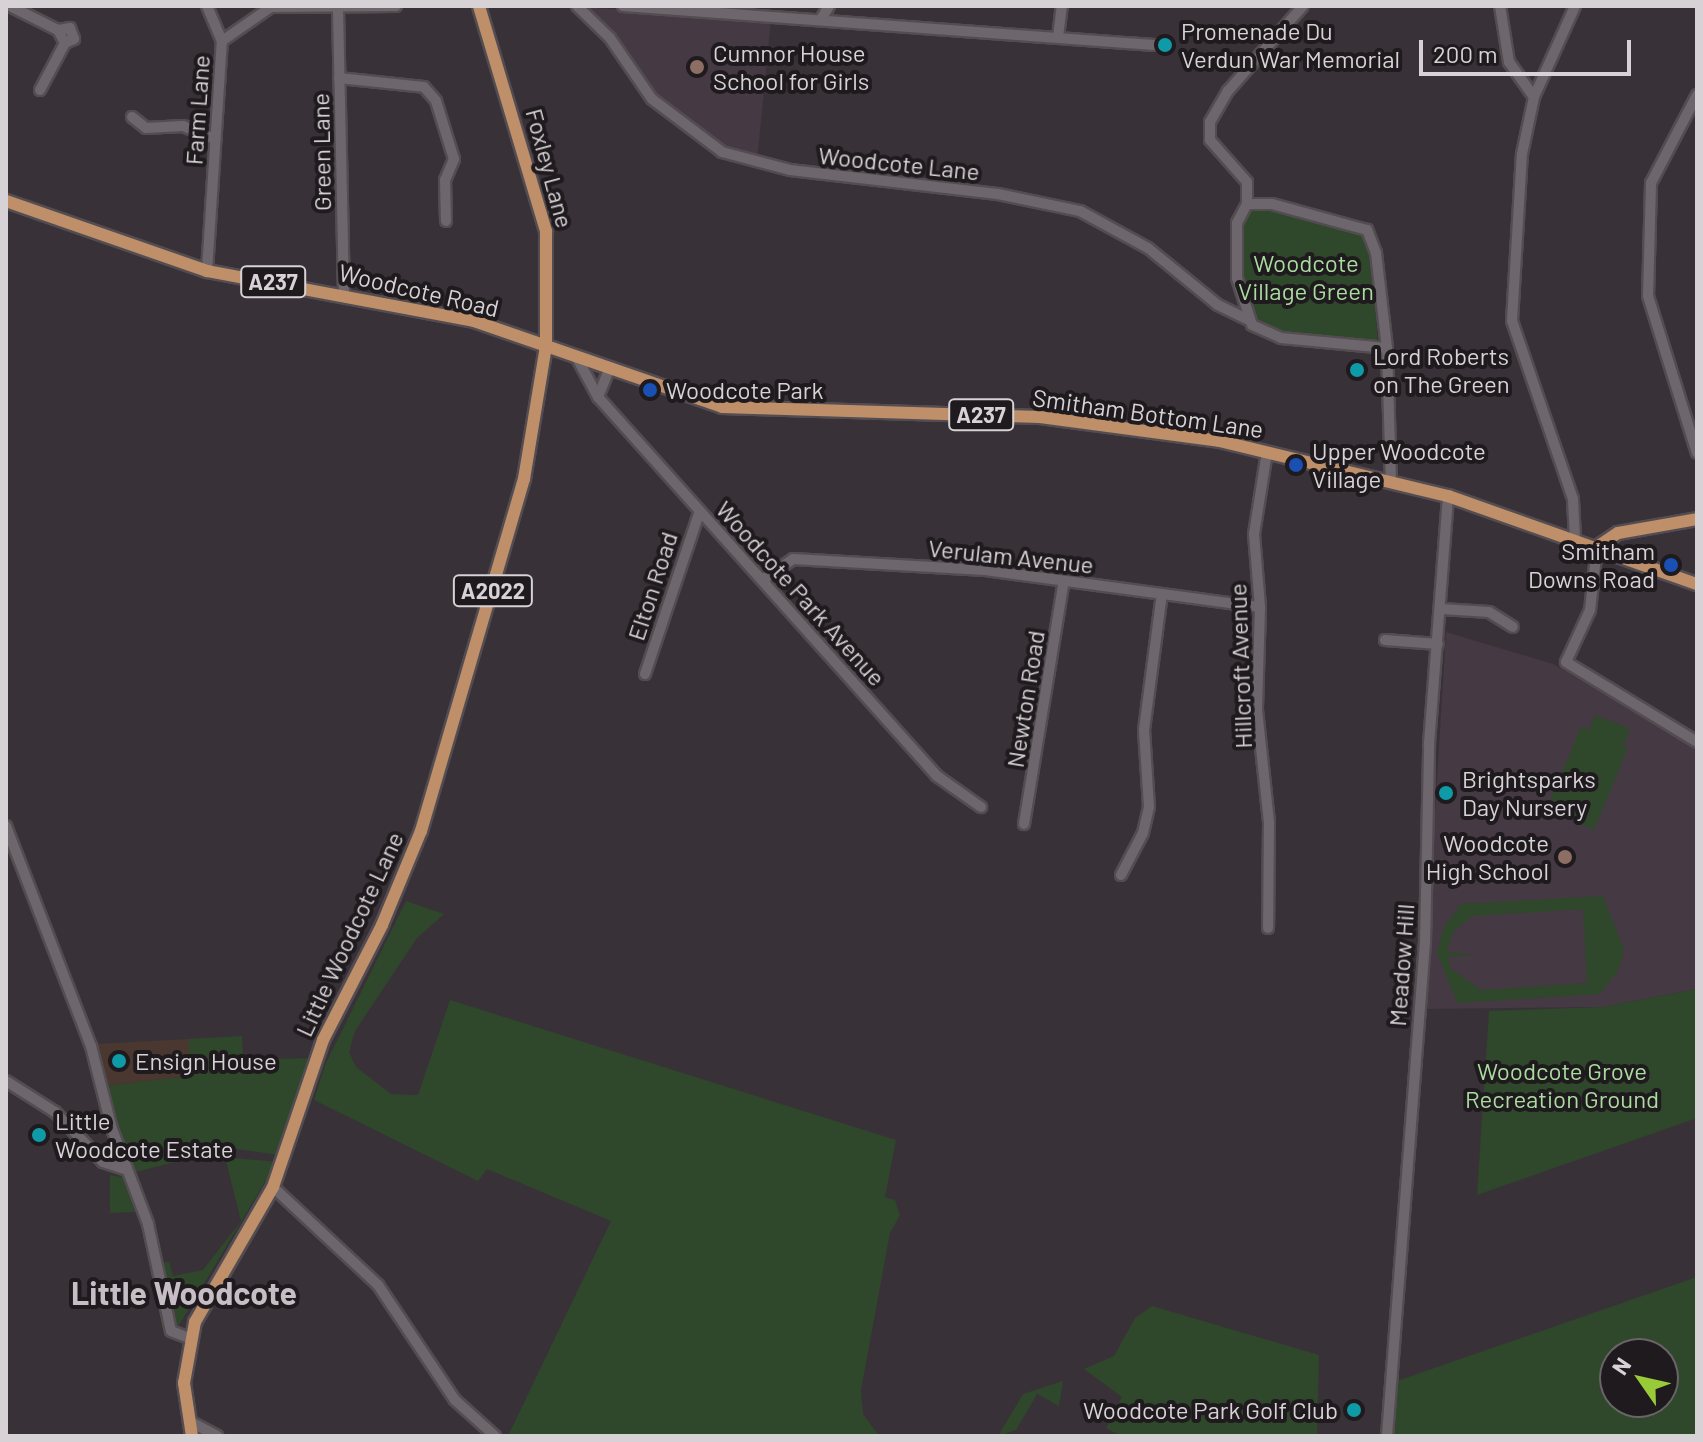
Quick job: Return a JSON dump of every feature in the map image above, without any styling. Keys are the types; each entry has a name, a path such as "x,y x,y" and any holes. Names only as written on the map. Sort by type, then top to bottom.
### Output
{"main road":[{"name":"Foxley Lane","path":"479,6 546,231 546,346"},
{"name":"Woodcote Road","path":"6,201 207,271 344,294 474,321 546,346"},
{"name":"Smitham Bottom Lane","path":"546,346 722,407 1040,417 1267,452 1448,496 1597,547"},
{"name":"Little Woodcote Lane","path":"189,1421 184,1383 189,1338 213,1284 273,1187 323,1040 382,925 421,831 509,538 546,346"},
{"path":"1597,547 1618,533 1697,519"},
{"name":"A237","path":"1597,547 1697,584"},
{"name":"A2022","path":"189,1421 192,1436"}],"street":[{"path":"10,6 58,30 73,30 74,39 65,43 40,90"},
{"path":"207,6 222,41"},
{"name":"Farm Lane","path":"207,271 222,41 271,7 396,6"},
{"name":"Woodcote Lane","path":"577,6 610,38 660,106 722,152 790,170 998,194 1080,211 1148,248 1218,305 1247,319"},
{"path":"623,6 1154,45"},
{"path":"821,19 829,6"},
{"path":"1058,37 1062,6"},
{"path":"1303,6 1238,79 1210,122 1210,140 1247,182 1247,204 1237,223 1237,278 1247,319 1281,338 1387,348"},
{"path":"1500,6 1509,62 1534,97"},
{"path":"1575,6 1534,97 1522,154 1512,321 1573,499 1575,539"},
{"name":"Green Lane","path":"342,8 339,78 344,294"},
{"path":"339,78 424,87 436,101 454,159 445,180 446,221"},
{"path":"1696,101 1651,183 1648,296 1697,453"},
{"path":"132,117 146,128 183,126 216,139"},
{"path":"1247,204 1272,204 1367,230 1376,253 1387,348 1391,482"},
{"name":"Woodcote Park Avenue","path":"577,358 598,397 937,776 981,807"},
{"path":"598,397 609,370"},
{"name":"Hillcroft Avenue","path":"1267,452 1254,523 1260,607 1257,710 1269,822 1268,928"},
{"name":"Meadow Hill","path":"1387,1436 1425,943 1448,496"},
{"name":"Elton Road","path":"645,674 700,511"},
{"path":"1597,547 1590,610 1567,659 1652,720 1697,742"},
{"name":"Verulam Avenue","path":"762,580 793,559 1064,581 1260,607"},
{"name":"Newton Road","path":"1024,824 1064,581"},
{"path":"1121,875 1149,807 1144,730 1162,594"},
{"path":"1442,609 1489,612 1513,627"},
{"path":"1385,640 1438,644"},
{"path":"6,826 91,1046 127,1170 148,1224 171,1331 189,1338"},
{"path":"6,1081 55,1112 103,1162 127,1170"},
{"path":"273,1187 378,1285 455,1400 495,1436"},
{"path":"189,1421 217,1436"}],"shaded area":[{"name":"Cumnor House School for Girls","path":"580,7 771,20 757,161 714,152 666,114"},
{"name":"Woodcote High School","path":"1446,632 1553,664 1697,749 1697,989 1602,1007 1423,1009"},
{"path":"189,1039 189,1076 105,1086 95,1044"}],"green space":[{"name":"Woodcote Village Green","path":"1261,207 1361,229 1371,249 1378,342 1276,333 1253,318 1244,294 1240,226 1248,211"},
{"path":"1595,715 1630,729 1623,746 1628,748 1594,830 1546,809 1581,727 1589,730"},
{"path":"1603,896 1624,949 1619,969 1600,994 1457,1003 1437,952 1444,927 1461,904","holes":["1583,909 1587,983 1481,990 1451,969 1448,957 1475,955 1447,952 1453,932 1472,916"]},
{"path":"406,901 444,914 417,938 355,1031 349,1052 356,1067 391,1094 418,1095 450,1000 896,1140 885,1197 895,1200 900,1215 890,1233 861,1390 863,1414 879,1436 508,1436 611,1221 487,1169 478,1181 314,1100 325,1065"},
{"name":"Woodcote Grove Recreation Ground","path":"1697,989 1697,1118 1477,1195 1489,1011 1602,1007"},
{"path":"242,1036 243,1060 309,1058 279,1155 229,1148 132,1173 105,1086 189,1076 189,1039"},
{"path":"225,1157 277,1162 178,1327 161,1263 169,1262 173,1276 203,1270 241,1221"},
{"path":"110,1175 122,1177 135,1212 110,1213"},
{"name":"Woodcote Park Golf Club","path":"1697,1277 1697,1436 1391,1436 1394,1382"},
{"path":"1152,1306 1319,1355 1317,1436 1121,1436 1106,1428 1122,1397 1084,1369 1114,1356 1135,1318"},
{"path":"1063,1381 1059,1406 1037,1394 1016,1430 998,1436 1023,1394"}],"place":[{"name":"Promenade Du Verdun War Memorial","path":"1165,45"},
{"name":"Cumnor House School for Girls","path":"697,67"},
{"name":"Lord Roberts on The Green","path":"1357,370"},
{"name":"Woodcote Park","path":"650,390"},
{"name":"Upper Woodcote Village","path":"1296,465"},
{"name":"Smitham Downs Road","path":"1671,565"},
{"name":"Brightsparks Day Nursery","path":"1446,793"},
{"name":"Woodcote High School","path":"1565,857"},
{"name":"Ensign House","path":"119,1061"},
{"name":"Little Woodcote Estate","path":"39,1135"},
{"name":"Woodcote Park Golf Club","path":"1354,1410"}],"district":[{"name":"Little Woodcote","path":"184,1292"}]}
